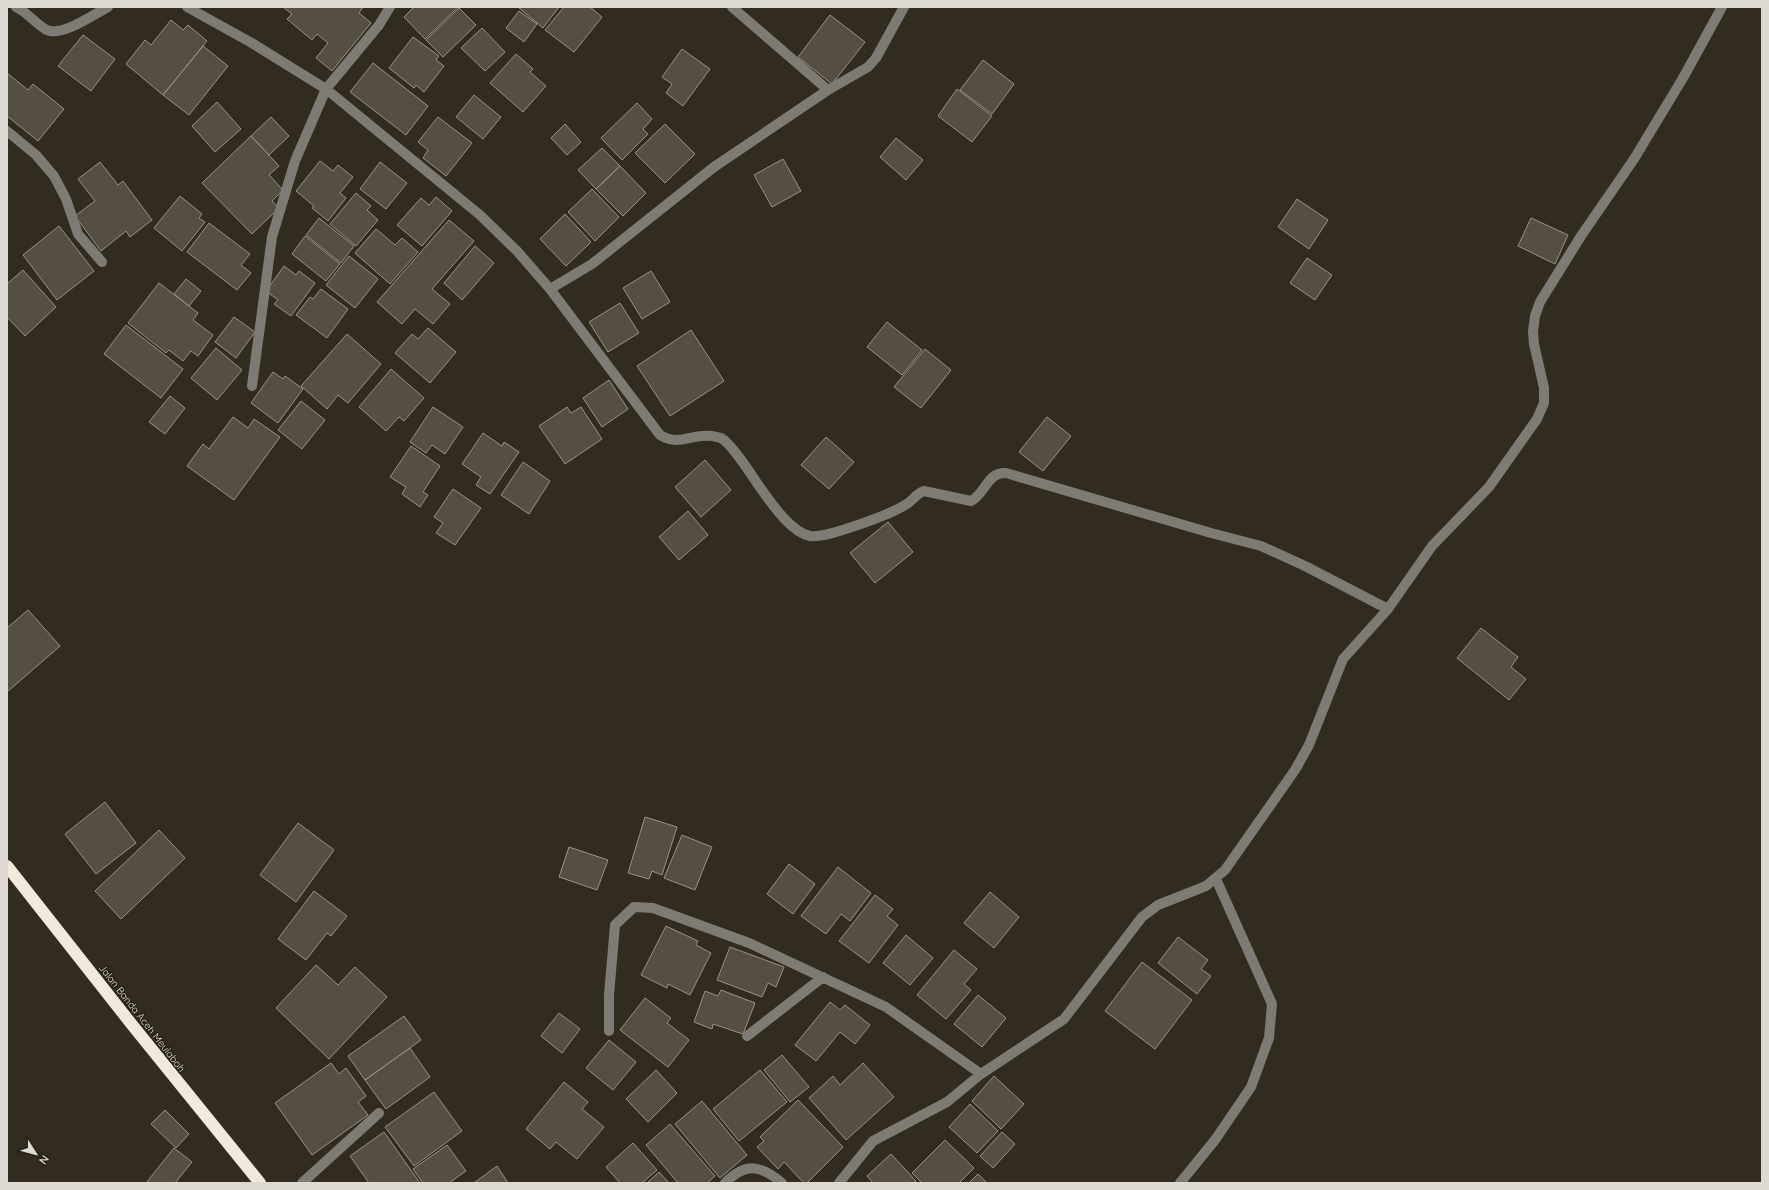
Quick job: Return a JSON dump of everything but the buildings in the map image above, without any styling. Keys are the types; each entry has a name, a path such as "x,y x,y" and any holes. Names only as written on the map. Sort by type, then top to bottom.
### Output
{"highway":[{"name":"Jalan Banda Aceh Meulaboh","path":"7,866 142,1038 260,1183"}],"street":[{"path":"16,7 47,30 56,31 67,29 108,7"},
{"path":"187,7 250,42 326,89 480,214 517,251 550,289 660,434 669,440 679,441 702,435 721,438 733,450 778,511 801,532 810,536 820,536 851,527 905,506 918,493 924,491 971,501 976,498 994,475 1006,473 1211,533 1261,546 1305,566 1388,609"},
{"path":"252,386 272,237 295,161 326,89 379,25 390,7"},
{"path":"732,7 828,90"},
{"path":"550,289 592,264 714,166 828,90 868,67 876,58 904,7"},
{"path":"839,1183 873,1141 947,1102 981,1074 1064,1019 1142,917 1150,909 1206,886 1225,870 1295,770 1309,745 1343,659 1388,609 1432,546 1489,487 1537,419 1544,403 1544,388 1534,344 1533,330 1535,316 1540,302 1663,112 1722,7"},
{"path":"7,131 36,154 54,176 66,199 78,234 102,262"},
{"path":"1180,1183 1216,1140 1251,1087 1269,1038 1272,1004 1216,879"},
{"path":"609,1031 609,995 615,926 634,907 653,908 749,943 899,1014 981,1074"},
{"path":"747,1036 823,977"},
{"path":"302,1183 379,1113"},
{"path":"725,1183 740,1170 752,1167 763,1170 782,1183"}]}
